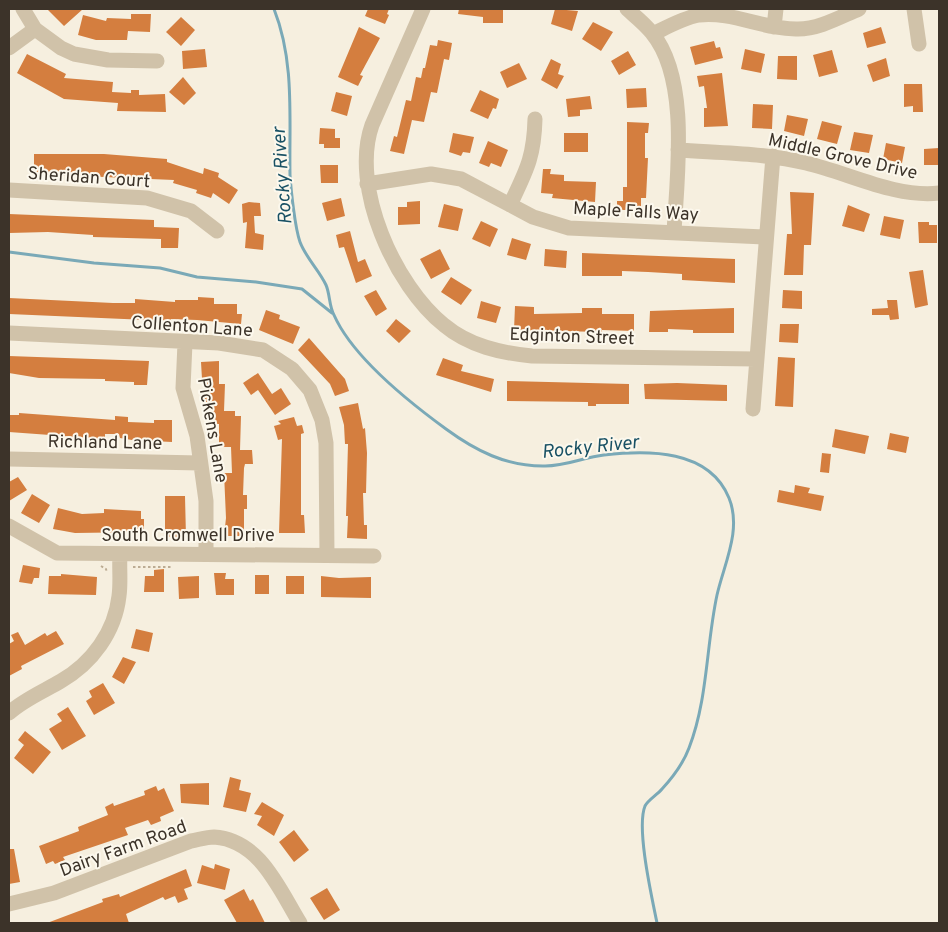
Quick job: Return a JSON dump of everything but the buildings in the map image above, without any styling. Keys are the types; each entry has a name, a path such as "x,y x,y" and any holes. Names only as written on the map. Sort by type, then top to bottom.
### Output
{"street":[{"path":"23,9 35,29 60,48 91,59 157,61"},
{"name":"Edginton Street","path":"423,9 378,108 367,140 367,184 372,209 398,268 412,292 444,325 482,346 532,356 756,359"},
{"path":"628,9 653,34 666,58 677,98 678,150 674,232"},
{"path":"774,28 776,9"},
{"path":"653,34 699,15 722,16 774,28 799,29 817,26 859,9"},
{"path":"914,9 919,44"},
{"path":"9,48 35,29"},
{"path":"510,205 532,154 535,119"},
{"name":"Middle Grove Drive","path":"678,150 773,156 809,164 898,190 918,194 939,193"},
{"path":"753,409 773,156"},
{"name":"Maple Falls Way","path":"367,184 417,175 446,176 461,179 533,217 569,228 766,237"},
{"name":"Sheridan Court","path":"9,190 147,198 191,211 217,231"},
{"name":"Collenton Lane","path":"9,333 185,343 219,343 263,350 292,369 310,390 322,420 326,443 327,555"},
{"name":"Pickens Lane","path":"185,343 183,388 197,436 206,501 206,554"},
{"name":"Richland Lane","path":"9,459 200,463"},
{"name":"South Cromwell Drive","path":"9,526 57,553 374,556"},
{"path":"9,714 71,676 88,662 102,644 120,597 120,554"},
{"name":"Dairy Farm Road","path":"9,904 54,893 191,841 213,837 235,842 254,854 268,871 300,923"}],"waterway":[{"name":"Rocky River","path":"274,9 281,29 288,70 290,91 290,175 298,236 326,285 332,311 343,331 368,363 431,418 457,437 492,456 516,463 543,466 559,465 596,456 621,453 658,453 676,456 707,470 720,482 729,498 733,510 733,535 713,614 700,711 687,754 674,775 646,804 643,816 642,830 646,863 657,923"},
{"path":"9,252 94,263 160,268 197,277 256,282 302,289 332,313"}]}
